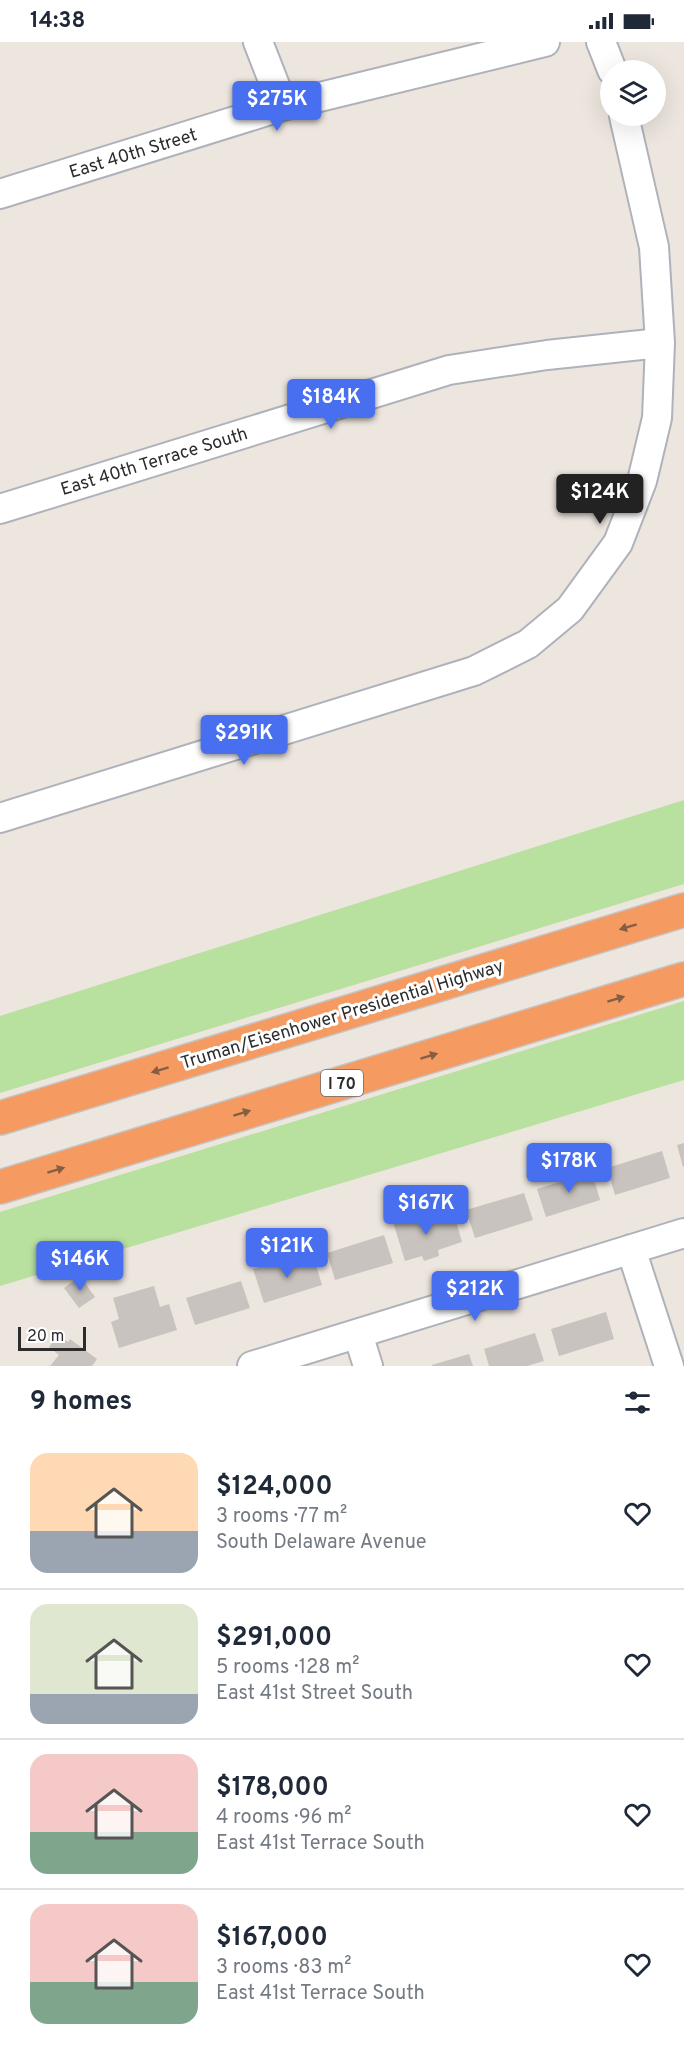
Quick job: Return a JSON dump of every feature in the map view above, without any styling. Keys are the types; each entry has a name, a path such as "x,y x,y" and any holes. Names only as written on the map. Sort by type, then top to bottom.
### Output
{"highway":[{"name":"Truman/Eisenhower Presidential Highway","path":"0,1118 684,910"},
{"name":"I 70","path":"0,1187 684,978"}],"street":[{"path":"258,42 282,106"},
{"name":"East 40th Street","path":"0,194 282,106 545,42"},
{"path":"601,42 608,60"},
{"path":"0,818 474,671 528,644 570,609 618,543 642,481 657,418 660,343 654,247 626,126"},
{"name":"East 40th Terrace South","path":"0,509 449,370 546,354 660,343"},
{"path":"252,1366 684,1233"},
{"path":"631,1249 669,1366"},
{"path":"358,1334 369,1366"}],"green space":[{"path":"684,800 684,884 0,1093 0,1016"},
{"path":"684,1001 684,1080 0,1286 0,1212"}],"building":[{"path":"684,1143 684,1167 683,1167 677,1145"},
{"path":"662,1151 670,1178 615,1195 607,1168"},
{"path":"592,1172 600,1200 546,1217 537,1189"},
{"path":"524,1193 533,1220 475,1238 466,1210"},
{"path":"416,1214 420,1225 454,1214 462,1242 438,1250 439,1256 424,1261 422,1256 405,1261 393,1222"},
{"path":"384,1235 393,1263 335,1280 327,1253"},
{"path":"314,1258 322,1285 264,1303 253,1269 279,1261 281,1268"},
{"path":"80,1276 95,1297 79,1308 64,1288"},
{"path":"241,1281 250,1308 195,1325 186,1298"},
{"path":"154,1286 160,1307 169,1304 177,1330 119,1348 111,1322 119,1319 113,1298"},
{"path":"606,1312 614,1339 559,1356 551,1329"},
{"path":"535,1333 544,1361 527,1366 489,1366 484,1349"},
{"path":"58,1335 68,1342 70,1339 97,1359 92,1366 50,1366 59,1355 49,1347"},
{"path":"469,1354 473,1366 432,1366 432,1365"}]}
